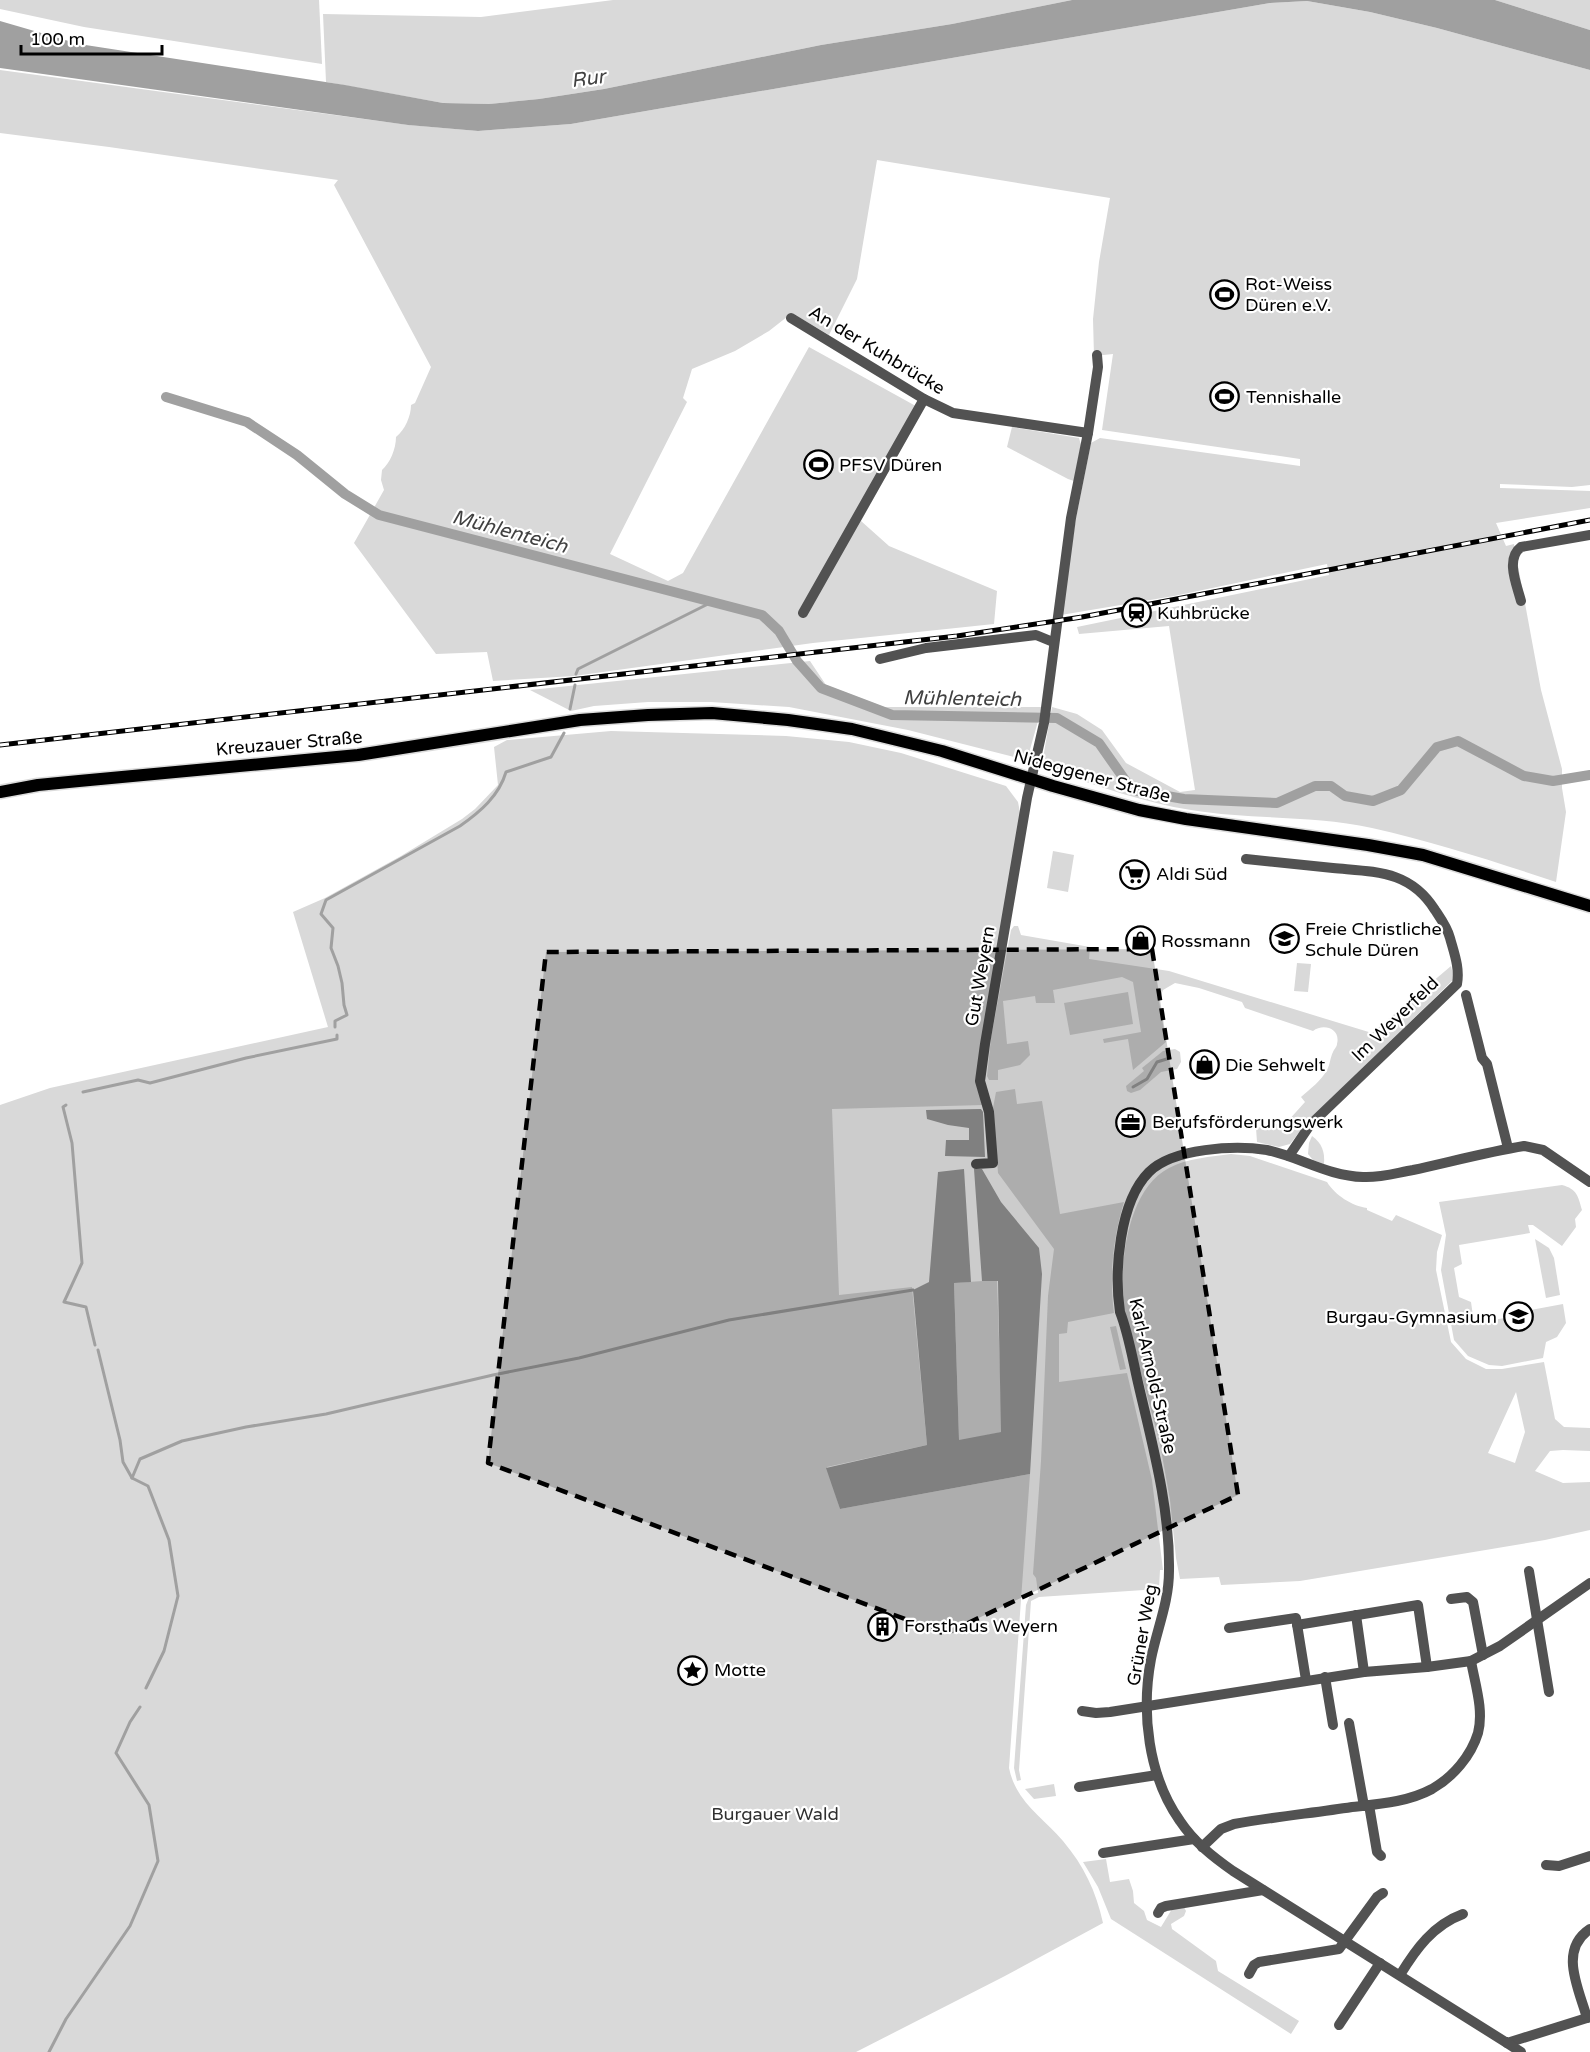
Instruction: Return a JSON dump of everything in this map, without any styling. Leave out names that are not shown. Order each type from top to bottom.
[{"type":"main road","name":"Nideggener Straße","points":[[580,720],[712,713],[788,720],[878,735],[942,751],[1106,802],[1186,819],[1423,855],[1590,906]]},
{"type":"main road","name":"Kreuzauer Straße","points":[[0,792],[38,785],[358,756],[580,720]]},
{"type":"street","name":"An der Kuhbrücke","points":[[791,318],[924,399],[953,413],[1088,433]]},
{"type":"street","points":[[1031,779],[1047,705],[1053,642],[1071,518],[1088,433],[1098,355]]},
{"type":"street","points":[[803,613],[924,399]]},
{"type":"street","points":[[1521,601],[1513,565],[1517,550],[1521,547],[1590,535]]},
{"type":"street","points":[[879,659],[926,648],[1036,635],[1053,642]]},
{"type":"street","name":"Gut Weyern","points":[[976,1164],[993,1163],[989,1112],[980,1081],[1031,779]]},
{"type":"street","name":"Im Weyerfeld","points":[[1246,859],[1380,872],[1407,882],[1430,901],[1447,928],[1457,965],[1457,984],[1310,1125],[1289,1156]]},
{"type":"street","points":[[1466,994],[1481,1055],[1488,1064],[1508,1148]]},
{"type":"street","name":"Karl-Arnold-Straße","points":[[1169,1570],[1163,1501],[1155,1455],[1117,1296],[1122,1232],[1132,1200],[1148,1173],[1162,1162],[1177,1157],[1229,1148],[1250,1148],[1289,1156],[1334,1174],[1377,1177],[1524,1146],[1535,1147],[1550,1155],[1590,1182]]},
{"type":"street","name":"Grüner Weg","points":[[1169,1570],[1167,1596],[1151,1657],[1147,1682],[1147,1706],[1151,1748],[1157,1775],[1175,1814],[1198,1843],[1233,1871],[1521,2052]]},
{"type":"street","points":[[1529,1571],[1549,1692]]},
{"type":"street","points":[[1147,1706],[1325,1677],[1471,1661],[1537,1621],[1590,1583]]},
{"type":"street","points":[[1451,1599],[1467,1597],[1473,1602],[1484,1655]]},
{"type":"street","points":[[1297,1625],[1418,1605],[1427,1667]]},
{"type":"street","points":[[1356,1615],[1364,1672]]},
{"type":"street","points":[[1229,1628],[1296,1618],[1306,1680]]},
{"type":"street","points":[[1103,1853],[1198,1843],[1234,1824],[1396,1801],[1432,1789],[1457,1769],[1467,1756],[1478,1732],[1480,1719],[1471,1661]]},
{"type":"street","points":[[1325,1677],[1333,1725]]},
{"type":"street","name":"Grüner Weg","points":[[1082,1711],[1096,1713],[1147,1706]]},
{"type":"street","points":[[1349,1723],[1377,1852],[1381,1856]]},
{"type":"street","points":[[1079,1787],[1157,1775]]},
{"type":"street","points":[[1546,1865],[1559,1866],[1590,1856]]},
{"type":"street","points":[[1158,1913],[1166,1906],[1263,1890]]},
{"type":"street","points":[[1249,1974],[1254,1965],[1259,1962],[1339,1948],[1377,1897],[1383,1893]]},
{"type":"street","points":[[1400,1976],[1430,1935],[1450,1919],[1463,1914]]},
{"type":"street","points":[[1507,2043],[1589,2018],[1571,1965],[1575,1944],[1590,1929]]},
{"type":"street","points":[[1340,2025],[1380,1963]]},
{"type":"highlighted area","points":[[1152,949],[1238,1495],[945,1634],[488,1463],[546,952]]},
{"type":"green space","points":[[0,0],[319,0],[322,64],[84,27],[0,9]]},
{"type":"green space","points":[[613,0],[1072,0],[952,24],[821,45],[604,89],[539,99],[489,104],[443,103],[326,82],[323,14],[481,17]]},
{"type":"green space","points":[[1495,0],[1590,0],[1590,30]]},
{"type":"green space","points":[[1307,1],[1370,12],[1437,28],[1590,70],[1590,485],[1572,487],[1500,484],[1500,488],[1590,491],[1590,508],[1496,523],[1506,546],[1514,544],[1541,690],[1562,769],[1566,812],[1556,882],[1442,846],[1372,828],[1327,821],[1214,813],[1157,803],[1055,772],[1047,765],[1043,758],[1052,707],[1077,714],[1102,730],[1126,763],[1180,792],[1195,790],[1169,626],[1079,634],[1077,627],[1329,575],[1327,564],[1174,596],[1061,615],[1076,518],[1091,443],[1100,438],[1300,466],[1300,459],[1102,430],[1113,354],[1094,356],[1093,319],[1099,262],[1110,198],[877,160],[857,279],[829,335],[792,313],[769,331],[735,351],[692,369],[683,398],[687,402],[610,554],[668,581],[683,573],[809,347],[923,410],[861,521],[889,546],[997,591],[994,624],[813,643],[574,676],[493,681],[487,652],[436,654],[354,543],[384,490],[381,480],[382,470],[388,464],[396,437],[407,422],[411,405],[415,403],[431,367],[334,185],[338,180],[0,133],[0,70],[409,125],[478,131],[571,124],[1270,3]]},
{"type":"green space","points":[[1012,427],[1079,438],[1081,445],[1074,481],[1007,447]]},
{"type":"green space","points":[[810,661],[826,685],[884,707],[1042,707],[1029,753],[1022,759],[908,730],[789,707],[711,702],[648,702],[594,706],[571,711],[530,690]]},
{"type":"green space","name":"Burgauer Wald","points":[[611,731],[786,736],[849,742],[901,753],[1006,786],[1018,802],[1021,818],[982,1037],[984,1105],[832,1109],[839,1295],[912,1287],[927,1445],[827,1467],[840,1509],[1030,1474],[1009,1768],[1017,1790],[1063,1841],[1083,1869],[1097,1900],[1103,1923],[856,2052],[0,2052],[0,1105],[50,1088],[328,1027],[293,912],[325,898],[401,856],[475,809],[498,785],[494,747],[507,740]]},
{"type":"green space","points":[[1053,851],[1074,855],[1068,892],[1047,888]]},
{"type":"green space","points":[[1014,926],[1018,926],[1021,935],[1090,947],[1089,959],[1169,971],[1372,1033],[1451,966],[1454,979],[1307,1122],[1290,1144],[1279,1147],[1257,1142],[1256,1128],[1287,1122],[1305,1102],[1301,1097],[1319,1081],[1328,1068],[1337,1045],[1336,1034],[1326,1027],[1313,1031],[1245,1008],[1242,1002],[1199,988],[1175,983],[1163,990],[1159,1001],[1166,1042],[1133,1070],[1128,1039],[1104,1043],[1103,1039],[1141,1032],[1133,982],[1122,977],[1053,990],[1055,1003],[1036,1003],[1035,996],[1003,1001],[1007,1044],[1028,1041],[1030,1055],[1020,1065],[998,1070],[998,1080],[989,1080],[987,1076],[991,1038],[1011,930]]},
{"type":"green space","points":[[1297,963],[1311,964],[1308,992],[1294,991]]},
{"type":"green space","points":[[1128,992],[1133,1024],[1070,1035],[1064,1003]]},
{"type":"green space","points":[[1175,1049],[1180,1052],[1181,1062],[1177,1069],[1161,1072],[1140,1090],[1131,1093],[1127,1091],[1126,1086],[1144,1071],[1142,1068],[1163,1051]]},
{"type":"green space","points":[[1015,1089],[1017,1104],[1042,1101],[1060,1214],[1124,1202],[1113,1257],[1114,1313],[1068,1322],[1067,1333],[1059,1334],[1059,1382],[1127,1373],[1152,1480],[1163,1570],[1160,1570],[1159,1589],[1039,1597],[1031,1601],[1019,1770],[1021,1780],[1017,1781],[1014,1768],[1026,1605],[1030,1595],[1038,1593],[1036,1578],[1033,1574],[1041,1461],[1048,1296],[1054,1249],[998,1173],[993,1108],[996,1092]]},
{"type":"green space","points":[[1312,1136],[1322,1148],[1324,1164],[1313,1160],[1308,1154]]},
{"type":"green space","points":[[1231,1154],[1250,1156],[1327,1182],[1339,1195],[1367,1210],[1392,1221],[1396,1215],[1442,1235],[1437,1252],[1436,1270],[1451,1342],[1466,1359],[1486,1369],[1502,1369],[1544,1362],[1555,1419],[1564,1427],[1590,1428],[1590,1451],[1550,1451],[1535,1471],[1563,1483],[1590,1482],[1590,1530],[1545,1540],[1300,1581],[1221,1585],[1219,1577],[1180,1579],[1160,1444],[1124,1310],[1125,1252],[1128,1231],[1135,1211],[1143,1193],[1155,1179],[1169,1168],[1183,1162]],"holes":[[[1516,1392],[1525,1432],[1515,1463],[1488,1453]]]},
{"type":"green space","points":[[1562,1185],[1576,1194],[1582,1210],[1575,1219],[1576,1227],[1562,1246],[1533,1225],[1528,1225],[1530,1233],[1459,1245],[1462,1264],[1454,1268],[1459,1297],[1471,1302],[1474,1323],[1511,1317],[1520,1312],[1563,1304],[1566,1323],[1557,1337],[1546,1342],[1543,1358],[1502,1366],[1489,1365],[1468,1356],[1454,1340],[1441,1270],[1446,1235],[1439,1202]]},
{"type":"green space","points":[[1535,1239],[1549,1248],[1554,1258],[1560,1295],[1546,1298]]},
{"type":"green space","points":[[997,1280],[1002,1432],[959,1441],[954,1283]]},
{"type":"green space","points":[[1116,1326],[1126,1369],[1120,1370],[1110,1327]]},
{"type":"green space","points":[[1054,1784],[1056,1796],[1034,1799],[1025,1789]]},
{"type":"green space","points":[[1106,1859],[1110,1882],[1129,1879],[1134,1903],[1144,1911],[1147,1920],[1161,1927],[1172,1909],[1184,1907],[1186,1911],[1184,1916],[1171,1924],[1172,1929],[1216,1961],[1218,1971],[1299,2021],[1291,2034],[1111,1919],[1098,1887],[1083,1862]]},
{"type":"shaded area","points":[[1072,0],[1495,0],[1590,30],[1590,70],[1437,28],[1370,12],[1307,1],[1270,3],[571,124],[478,131],[408,125],[0,68],[0,21],[79,44],[345,85],[443,103],[489,104],[604,89],[821,45],[952,24]]},
{"type":"shaded area","points":[[981,1109],[985,1157],[945,1156],[946,1140],[969,1140],[969,1128],[927,1119],[926,1110]]},
{"type":"shaded area","points":[[964,1169],[971,1282],[954,1283],[959,1440],[1001,1432],[998,1281],[982,1281],[974,1169],[982,1169],[1001,1202],[1039,1248],[1042,1274],[1030,1474],[840,1509],[826,1468],[927,1445],[913,1290],[929,1282],[938,1172]]},
{"type":"waterway","name":"Mühlenteich","points":[[166,397],[247,422],[297,455],[345,494],[379,515],[762,615],[779,631],[797,661],[821,688],[892,715],[1057,718],[1099,743],[1132,790],[1184,799],[1277,803],[1315,786],[1331,786],[1345,796],[1373,801],[1401,790],[1437,747],[1458,741],[1524,776],[1553,781],[1590,775]]},
{"type":"waterway","points":[[576,674],[578,669],[712,602]]},
{"type":"waterway","points":[[570,709],[575,685]]},
{"type":"waterway","points":[[335,1027],[335,1021],[347,1015],[338,966],[331,948],[333,928],[321,914],[326,900],[460,826],[494,796],[506,772],[551,757],[564,733]]},
{"type":"waterway","points":[[83,1092],[138,1080],[150,1083],[246,1058],[337,1039],[337,1035]]},
{"type":"waterway","points":[[1133,1087],[1147,1079],[1157,1062],[1170,1058]]},
{"type":"waterway","points":[[66,1105],[63,1107],[72,1143],[82,1263],[64,1302],[86,1307],[95,1345]]},
{"type":"waterway","points":[[132,1478],[140,1459],[182,1441],[246,1427],[326,1414],[493,1375],[579,1358],[729,1320],[913,1290]]},
{"type":"waterway","points":[[98,1350],[120,1440],[123,1462],[132,1478],[148,1486],[169,1540],[178,1596],[164,1651],[146,1688]]},
{"type":"waterway","points":[[49,2052],[66,2019],[130,1926],[158,1861],[149,1805],[116,1753],[130,1722],[140,1707]]},
{"type":"railway","points":[[0,745],[957,636],[1082,617],[1590,520]]},
{"type":"place","name":"Rot-Weiss Düren e.V.","points":[[1224,294]]},
{"type":"place","name":"Tennishalle","points":[[1225,397]]},
{"type":"place","name":"PFSV Düren","points":[[818,465]]},
{"type":"place","name":"Kuhbrücke","points":[[1136,613]]},
{"type":"place","name":"Aldi Süd","points":[[1135,874]]},
{"type":"place","name":"Freie Christliche Schule Düren","points":[[1284,939]]},
{"type":"place","name":"Rossmann","points":[[1140,941]]},
{"type":"place","name":"Die Sehwelt","points":[[1204,1065]]},
{"type":"place","name":"Berufsförderungswerk","points":[[1131,1122]]},
{"type":"place","name":"Burgau-Gymnasium","points":[[1518,1317]]},
{"type":"place","name":"Forsthaus Weyern","points":[[883,1626]]},
{"type":"place","name":"Motte","points":[[693,1670]]},
{"type":"water label","name":"Rur","points":[[588,78]]}]
